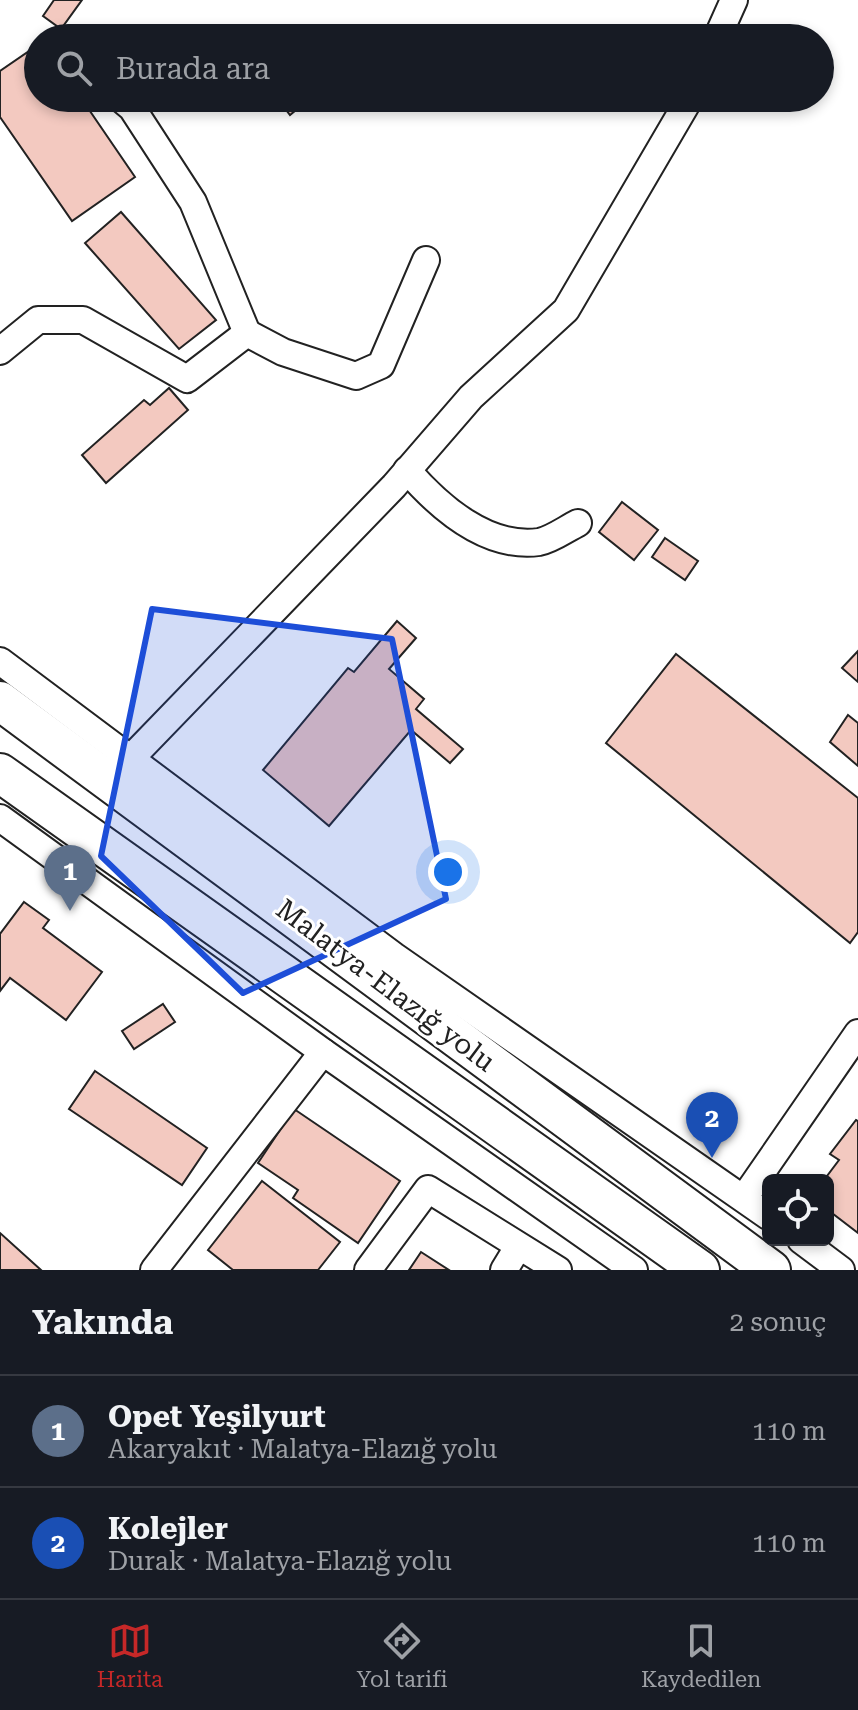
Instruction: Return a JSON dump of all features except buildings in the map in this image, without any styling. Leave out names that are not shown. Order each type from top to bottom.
[{"type":"highway","name":"Malatya-Elazığ yolu","points":[[1,702],[771,1270]]},
{"type":"highway","name":"Malatya-Elazığ yolu","points":[[0,773],[700,1270]]},
{"type":"street","points":[[723,24],[734,0]]},
{"type":"street","points":[[135,112],[193,202],[247,333],[283,352],[356,376],[381,365],[426,260]]},
{"type":"street","points":[[132,757],[407,470],[471,397],[566,310],[682,112]]},
{"type":"street","points":[[0,351],[38,320],[83,320],[187,379],[247,333]]},
{"type":"street","points":[[407,470],[436,503],[504,543],[542,542],[578,523]]},
{"type":"street","points":[[0,661],[394,956],[762,1212]]},
{"type":"street","points":[[1,702],[185,827],[394,956]]},
{"type":"street","points":[[0,818],[323,1052],[634,1270]]},
{"type":"street","points":[[744,1198],[858,1033]]},
{"type":"street","points":[[154,1270],[323,1052]]},
{"type":"street","points":[[368,1270],[428,1189],[558,1270]]},
{"type":"street","points":[[809,1246],[841,1270]]},
{"type":"street","points":[[504,1270],[518,1247]]},
{"type":"highlighted area","points":[[152,609],[392,639],[446,899],[243,993],[101,856]]},
{"type":"place","name":"Opet Yeşilyurt","points":[[70,911]]},
{"type":"place","name":"Kolejler","points":[[712,1158]]}]
